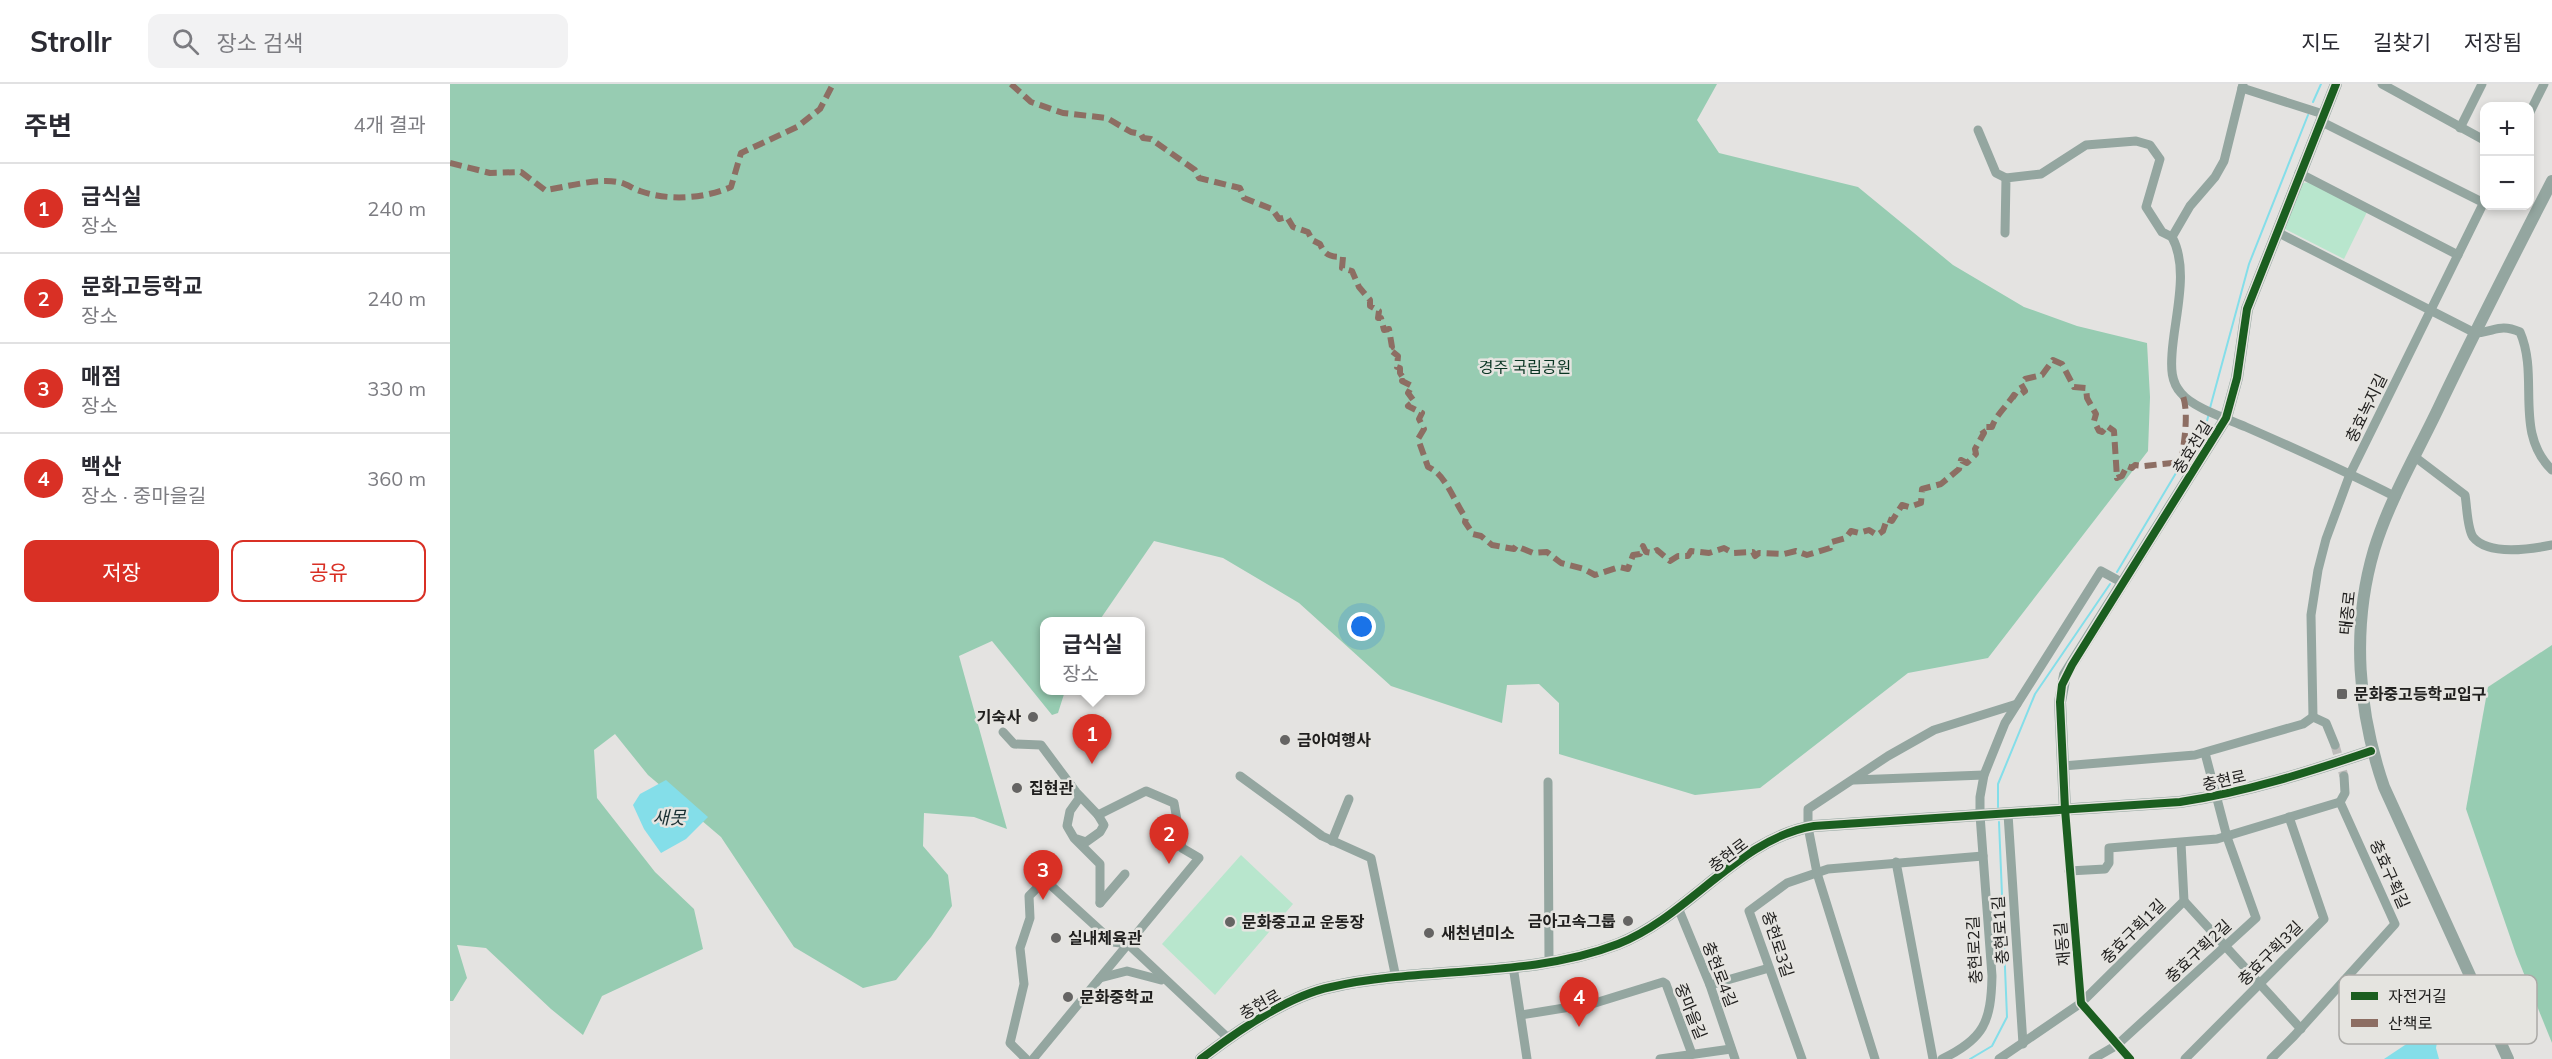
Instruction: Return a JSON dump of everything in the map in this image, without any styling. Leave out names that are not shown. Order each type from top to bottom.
[{"type":"street","name":"충효천길","points":[[2065,809],[2060,702],[2062,685],[2066,675],[2226,418],[2237,378],[2247,309],[2321,117],[2336,84]]},
{"type":"street","points":[[2382,84],[2480,138]]},
{"type":"street","points":[[2460,128],[2482,84]]},
{"type":"street","points":[[2534,103],[2544,84]]},
{"type":"street","points":[[1978,130],[1996,173],[2006,178],[2041,174],[2086,144],[2136,141],[2150,145],[2160,159],[2146,207],[2162,232],[2172,237],[2190,206],[2215,177],[2224,161],[2243,86],[2321,117]]},
{"type":"street","name":"충효녹지길","points":[[2321,117],[2480,200]]},
{"type":"street","points":[[2299,173],[2458,255]]},
{"type":"street","points":[[2005,233],[2006,178]]},
{"type":"street","name":"태종로","points":[[2470,975],[2384,787],[2371,750],[2361,669],[2362,614],[2374,549],[2396,497],[2552,181]]},
{"type":"street","name":"충효녹지길","points":[[2313,717],[2310,644],[2315,584],[2326,539],[2350,474],[2480,210]]},
{"type":"street","points":[[2277,232],[2475,333],[2497,327],[2507,327],[2520,332],[2528,350],[2528,426],[2544,462],[2552,470]]},
{"type":"street","name":"충효천길","points":[[2172,237],[2180,257],[2179,299],[2171,363],[2173,381],[2181,395],[2226,418]]},
{"type":"street","points":[[2226,418],[2396,497]]},
{"type":"street","points":[[2415,457],[2465,495],[2472,536],[2481,544],[2518,551],[2552,545]]},
{"type":"street","points":[[1875,1059],[1817,873],[1808,827],[1808,809],[1888,756],[1947,725],[1978,719],[1992,710],[2017,704],[2101,571],[2123,583]]},
{"type":"street","name":"충현로2길","points":[[1942,1059],[1969,1045],[1979,1036],[1990,1005],[1992,976],[1980,815],[1984,775],[1997,740],[2017,704]]},
{"type":"street","points":[[2063,766],[2174,759],[2205,753],[2303,724],[2313,717],[2326,723],[2335,745]]},
{"type":"street","points":[[1003,732],[1014,744],[1041,745],[1080,796],[1098,815],[1104,825],[1100,832],[1086,842],[1074,838]]},
{"type":"street","name":"충현로","points":[[1201,1059],[1228,1038],[1291,1002],[1329,987],[1549,961],[1596,952],[1619,944],[1679,910],[1764,844],[1780,835],[1808,827],[2180,802],[2216,797],[2314,771],[2371,750]]},
{"type":"street","points":[[2205,753],[2227,837]]},
{"type":"street","points":[[1849,782],[1876,777],[1984,775]]},
{"type":"street","points":[[1240,776],[1322,836],[1371,858],[1396,978]]},
{"type":"street","points":[[2069,871],[2105,869],[2109,863],[2109,848],[2227,837],[2340,802],[2345,793],[2344,776]]},
{"type":"street","points":[[1548,782],[1549,961]]},
{"type":"street","points":[[1033,1059],[1199,858],[1182,848],[1174,803],[1146,791],[1098,815]]},
{"type":"street","points":[[1080,796],[1070,811],[1067,826],[1074,838],[1100,864],[1100,903],[1125,874]]},
{"type":"street","points":[[1332,841],[1349,799]]},
{"type":"street","name":"충효구획길","points":[[2340,802],[2395,924],[2349,975]]},
{"type":"street","name":"재동길","points":[[2065,809],[2081,1004]]},
{"type":"street","name":"충현로1길","points":[[2008,814],[2024,1044]]},
{"type":"street","name":"충효구획3길","points":[[2185,1059],[2324,919],[2289,817]]},
{"type":"street","name":"충효구획2길","points":[[2093,1059],[2117,1046],[2256,918],[2227,837]]},
{"type":"street","name":"충효구획1길","points":[[1999,1059],[2081,1004],[2184,901],[2181,843]]},
{"type":"street","name":"충현로3길","points":[[1802,1059],[1749,911],[1787,883],[1839,867],[1983,856]]},
{"type":"street","points":[[1896,862],[1933,1059]]},
{"type":"street","points":[[1026,1059],[1010,1043],[1024,984],[1020,948],[1030,918],[1029,896],[1045,880],[1113,942],[1128,944],[1228,1038]]},
{"type":"street","points":[[2184,901],[2301,1029]]},
{"type":"street","name":"충현로4길","points":[[1679,910],[1710,985],[1735,1059]]},
{"type":"street","points":[[1513,966],[1527,1059]]},
{"type":"street","points":[[1710,985],[1769,968]]},
{"type":"street","points":[[1100,978],[1127,971],[1157,977],[1176,990]]},
{"type":"street","name":"중마을길","points":[[1521,1015],[1595,1003],[1663,982],[1666,984],[1692,1054]]},
{"type":"street","name":"충효구획길","points":[[2271,1059],[2339,987]]},
{"type":"street","points":[[2081,1004],[2130,1059]]},
{"type":"street","name":"태종로","points":[[2501,1044],[2508,1059]]},
{"type":"street","points":[[1660,1059],[1731,1049]]},
{"type":"green space","name":"경주 국립공원","points":[[450,84],[1717,84],[1697,120],[1719,153],[1858,187],[1953,265],[2024,307],[2077,326],[2147,343],[2150,397],[2148,451],[1988,658],[1908,673],[1760,788],[1695,795],[1559,754],[1559,703],[1539,684],[1507,685],[1502,723],[1391,686],[1299,603],[1223,558],[1154,541],[1102,617],[1040,617],[1040,695],[1064,695],[1058,713],[1052,715],[992,641],[959,656],[1007,829],[974,817],[924,813],[923,846],[948,875],[952,906],[931,937],[896,980],[863,988],[794,947],[721,837],[648,775],[615,734],[594,750],[597,798],[655,872],[694,909],[703,949],[602,996],[583,1035],[551,1009],[486,948],[457,945],[467,978],[453,1001],[450,1001]]},
{"type":"green space","points":[[2309,182],[2367,212],[2344,259],[2285,229],[2283,223],[2299,184]]},
{"type":"green space","points":[[2552,645],[2552,1043],[2537,1006],[2537,975],[2524,975],[2466,809],[2488,687]]},
{"type":"green space","name":"문화중고교 운동장","points":[[1241,855],[1293,904],[1215,995],[1162,944]]},
{"type":"water","name":"새못","points":[[666,780],[708,817],[686,839],[661,853],[644,829],[633,805],[640,794]]},
{"type":"water","points":[[2406,1044],[2437,1044],[2439,1059],[2384,1059]]},
{"type":"waterway","points":[[2313,102],[2321,84]]},
{"type":"waterway","points":[[2210,408],[2249,264],[2308,115]]},
{"type":"waterway","points":[[2117,572],[2207,421],[2209,413]]},
{"type":"waterway","points":[[1998,807],[1998,784],[2035,694],[2110,584]]},
{"type":"waterway","points":[[1970,1059],[1992,1046],[2007,1017],[1999,822]]},
{"type":"tunnel","points":[[2335,745],[2344,776]]},
{"type":"marked path","points":[[450,163],[490,173],[521,172],[545,190],[609,181],[662,196],[685,197],[709,194],[731,187],[741,153],[797,127],[820,109],[833,84]]},
{"type":"marked path","points":[[1011,84],[1031,102],[1063,113],[1107,118],[1131,132],[1141,134],[1143,138],[1151,139],[1195,170],[1199,178],[1240,188],[1244,198],[1272,209],[1279,219],[1287,217],[1293,227],[1308,232],[1312,240],[1320,244],[1326,253],[1343,257],[1342,268],[1352,271],[1359,287],[1370,300],[1370,306],[1379,311],[1378,318],[1381,318],[1384,330],[1389,329],[1392,347],[1389,349],[1398,356],[1397,367],[1400,368],[1405,381],[1402,381],[1412,386],[1408,393],[1414,401],[1408,406],[1422,413],[1419,419],[1424,429],[1418,439],[1428,467],[1445,482],[1473,534],[1481,536],[1492,545],[1514,549],[1516,546],[1533,553],[1547,552],[1561,563],[1584,569],[1595,575],[1619,567],[1628,569],[1633,555],[1640,554],[1643,546],[1646,552],[1652,553],[1657,550],[1670,561],[1678,556],[1688,556],[1691,551],[1709,553],[1724,548],[1733,553],[1753,552],[1755,556],[1759,553],[1784,554],[1796,551],[1807,555],[1830,548],[1832,542],[1846,538],[1851,531],[1859,533],[1869,530],[1877,535],[1883,531],[1887,519],[1892,521],[1902,505],[1909,507],[1921,503],[1922,489],[1941,484],[1959,469],[1961,460],[1967,463],[1976,454],[1975,449],[1984,433],[1982,430],[1984,427],[1992,427],[2014,395],[2017,397],[2025,391],[2021,384],[2025,379],[2042,375],[2053,360],[2062,364],[2074,387],[2086,388],[2087,398],[2096,414],[2094,421],[2099,431],[2102,432],[2107,426],[2114,431],[2117,478],[2122,476],[2127,466],[2132,468],[2135,465],[2181,462],[2186,420],[2183,396]]},
{"type":"cycle path","points":[[2130,1059],[2081,1003],[2065,809],[2060,702],[2062,685],[2072,665],[2226,418],[2237,378],[2247,309],[2336,84]]},
{"type":"cycle path","points":[[1201,1059],[1263,1016],[1297,998],[1331,987],[1402,976],[1548,963],[1618,944],[1668,915],[1738,861],[1787,833],[1814,826],[2180,802],[2277,781],[2371,751]]},
{"type":"place","name":"문화중고등학교입구","points":[[2342,694]]},
{"type":"place","name":"기숙사","points":[[1033,717]]},
{"type":"place","name":"금아여행사","points":[[1285,740]]},
{"type":"place","name":"급식실","points":[[1092,764]]},
{"type":"place","name":"집현관","points":[[1017,788]]},
{"type":"place","name":"문화고등학교","points":[[1169,864]]},
{"type":"place","name":"매점","points":[[1043,900]]},
{"type":"place","name":"금아고속그룹","points":[[1628,921]]},
{"type":"place","name":"문화중고교 운동장","points":[[1230,922]]},
{"type":"place","name":"새천년미소","points":[[1429,933]]},
{"type":"place","name":"실내체육관","points":[[1056,938]]},
{"type":"place","name":"문화중학교","points":[[1068,997]]},
{"type":"place","name":"백산","points":[[1579,1027]]}]
